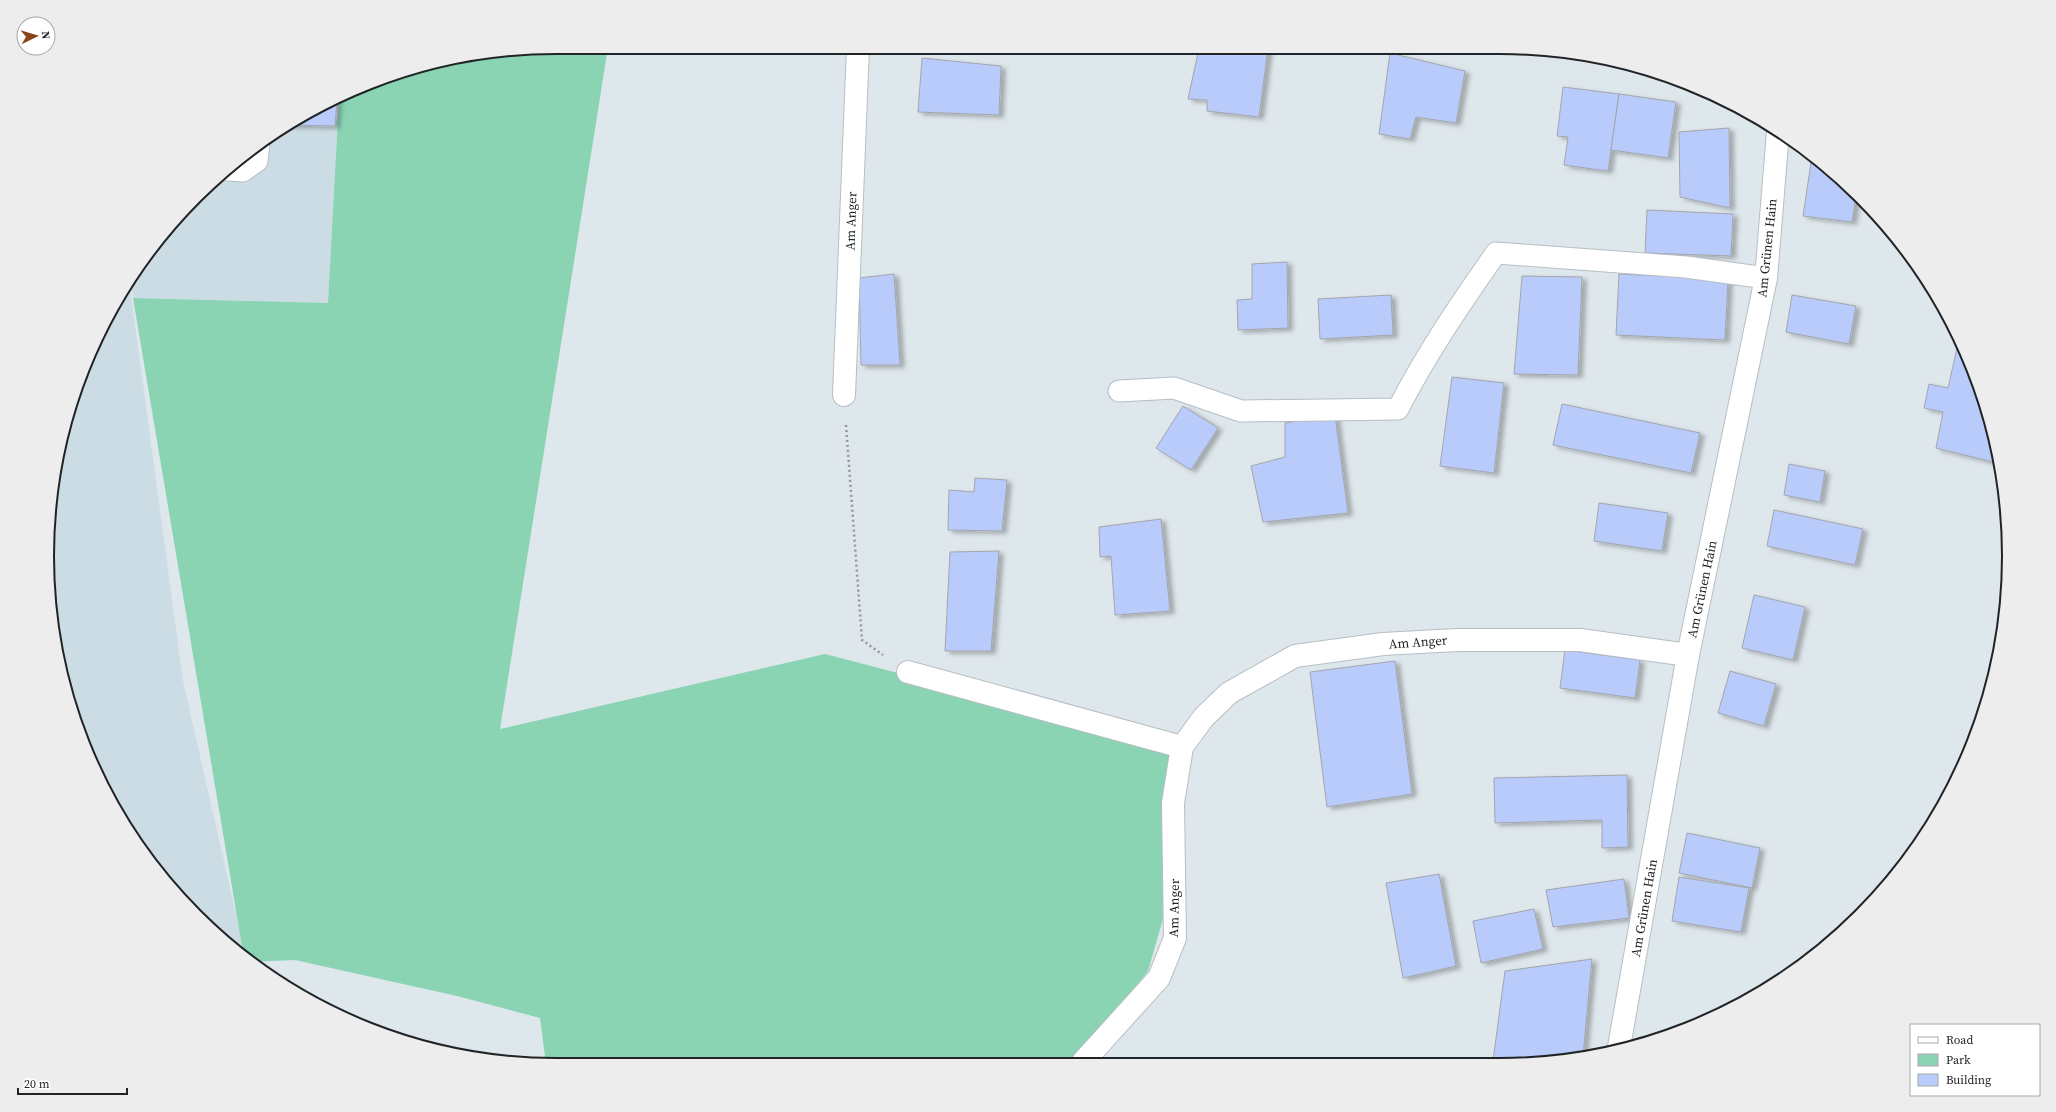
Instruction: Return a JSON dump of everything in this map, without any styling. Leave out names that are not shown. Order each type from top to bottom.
[{"type":"street","name":"Am Anger","points":[[844,395],[858,54]]},
{"type":"street","name":"Am Grünen Hain","points":[[1619,1043],[1688,655],[1766,278],[1778,138]]},
{"type":"street","name":"Am Anger","points":[[1087,1058],[1159,978],[1175,938],[1173,803],[1182,747],[1204,717],[1229,693],[1295,656],[1384,644],[1457,640],[1580,640],[1688,655]]},
{"type":"street","points":[[908,672],[1182,747]]},
{"type":"lane","points":[[235,171],[243,171],[257,161],[258,152]]},
{"type":"lane","points":[[1118,391],[1174,388],[1241,411],[1398,408],[1416,373],[1496,253],[1686,267],[1766,278]]},
{"type":"path","points":[[844,395],[862,640],[908,672]]},
{"type":"shaded area","points":[[339,104],[328,303],[133,298],[132,288],[139,277],[158,250],[201,201],[250,158],[305,121]]},
{"type":"shaded area","points":[[130,290],[183,681],[244,949],[201,911],[179,887],[158,862],[121,807],[92,748],[81,717],[71,686],[58,622],[54,556],[55,523],[58,490],[64,458],[71,426],[92,364],[121,305]]},
{"type":"green space","points":[[607,54],[500,729],[825,654],[1182,747],[1165,912],[1148,971],[1081,1058],[545,1058],[540,1018],[457,996],[295,960],[261,961],[242,947],[133,298],[328,303],[339,104],[364,92],[426,71],[490,58],[523,55]]},
{"type":"building","points":[[1198,54],[1267,54],[1259,117],[1207,111],[1207,100],[1188,99]]},
{"type":"building","points":[[1390,54],[1465,71],[1456,123],[1416,117],[1410,139],[1379,134]]},
{"type":"building","points":[[922,58],[1001,66],[999,115],[918,112]]},
{"type":"building","points":[[1563,87],[1619,94],[1608,171],[1564,165],[1568,137],[1557,136]]},
{"type":"building","points":[[1619,94],[1676,102],[1668,158],[1611,150]]},
{"type":"building","points":[[337,105],[335,126],[298,125]]},
{"type":"building","points":[[1729,128],[1730,208],[1680,197],[1679,132]]},
{"type":"building","points":[[1811,162],[1855,201],[1852,222],[1803,216]]},
{"type":"building","points":[[1647,210],[1733,214],[1731,256],[1645,253]]},
{"type":"building","points":[[1287,262],[1288,328],[1238,330],[1237,300],[1252,299],[1252,264]]},
{"type":"building","points":[[894,274],[900,365],[861,365],[859,278]]},
{"type":"building","points":[[1619,274],[1728,279],[1725,340],[1616,335]]},
{"type":"building","points":[[1522,276],[1582,277],[1578,375],[1514,374]]},
{"type":"building","points":[[1391,295],[1393,335],[1320,339],[1318,299]]},
{"type":"building","points":[[1792,295],[1856,306],[1849,344],[1786,332]]},
{"type":"building","points":[[1957,349],[1964,364],[1985,426],[1993,462],[1936,448],[1943,412],[1924,408],[1929,384],[1948,388]]},
{"type":"building","points":[[1452,377],[1504,383],[1494,473],[1440,466]]},
{"type":"building","points":[[1562,404],[1700,433],[1691,473],[1553,445]]},
{"type":"building","points":[[1183,406],[1218,428],[1191,470],[1156,448]]},
{"type":"building","points":[[1335,415],[1348,513],[1263,522],[1251,466],[1285,457],[1285,423]]},
{"type":"building","points":[[1789,464],[1825,471],[1820,502],[1784,495]]},
{"type":"building","points":[[975,478],[1007,480],[1002,531],[948,530],[949,490],[974,492]]},
{"type":"building","points":[[1599,503],[1668,513],[1662,551],[1594,541]]},
{"type":"building","points":[[1774,510],[1863,529],[1855,565],[1767,546]]},
{"type":"building","points":[[1161,519],[1170,611],[1115,615],[1111,556],[1100,557],[1099,527]]},
{"type":"building","points":[[999,551],[991,651],[945,651],[950,552]]},
{"type":"building","points":[[1754,595],[1805,607],[1793,660],[1742,648]]},
{"type":"building","points":[[1565,650],[1640,660],[1635,698],[1560,688]]},
{"type":"building","points":[[1395,661],[1412,794],[1327,807],[1310,672]]},
{"type":"building","points":[[1730,671],[1776,684],[1764,726],[1718,713]]},
{"type":"building","points":[[1627,775],[1628,847],[1602,848],[1602,820],[1495,823],[1494,778]]},
{"type":"building","points":[[1687,833],[1760,848],[1752,888],[1679,873]]},
{"type":"building","points":[[1439,874],[1456,966],[1403,978],[1386,883]]},
{"type":"building","points":[[1679,877],[1749,888],[1741,932],[1672,921]]},
{"type":"building","points":[[1624,879],[1629,918],[1553,927],[1546,890]]},
{"type":"building","points":[[1534,909],[1543,949],[1481,963],[1473,921]]},
{"type":"building","points":[[1592,959],[1583,1051],[1533,1057],[1493,1058],[1505,971]]}]
